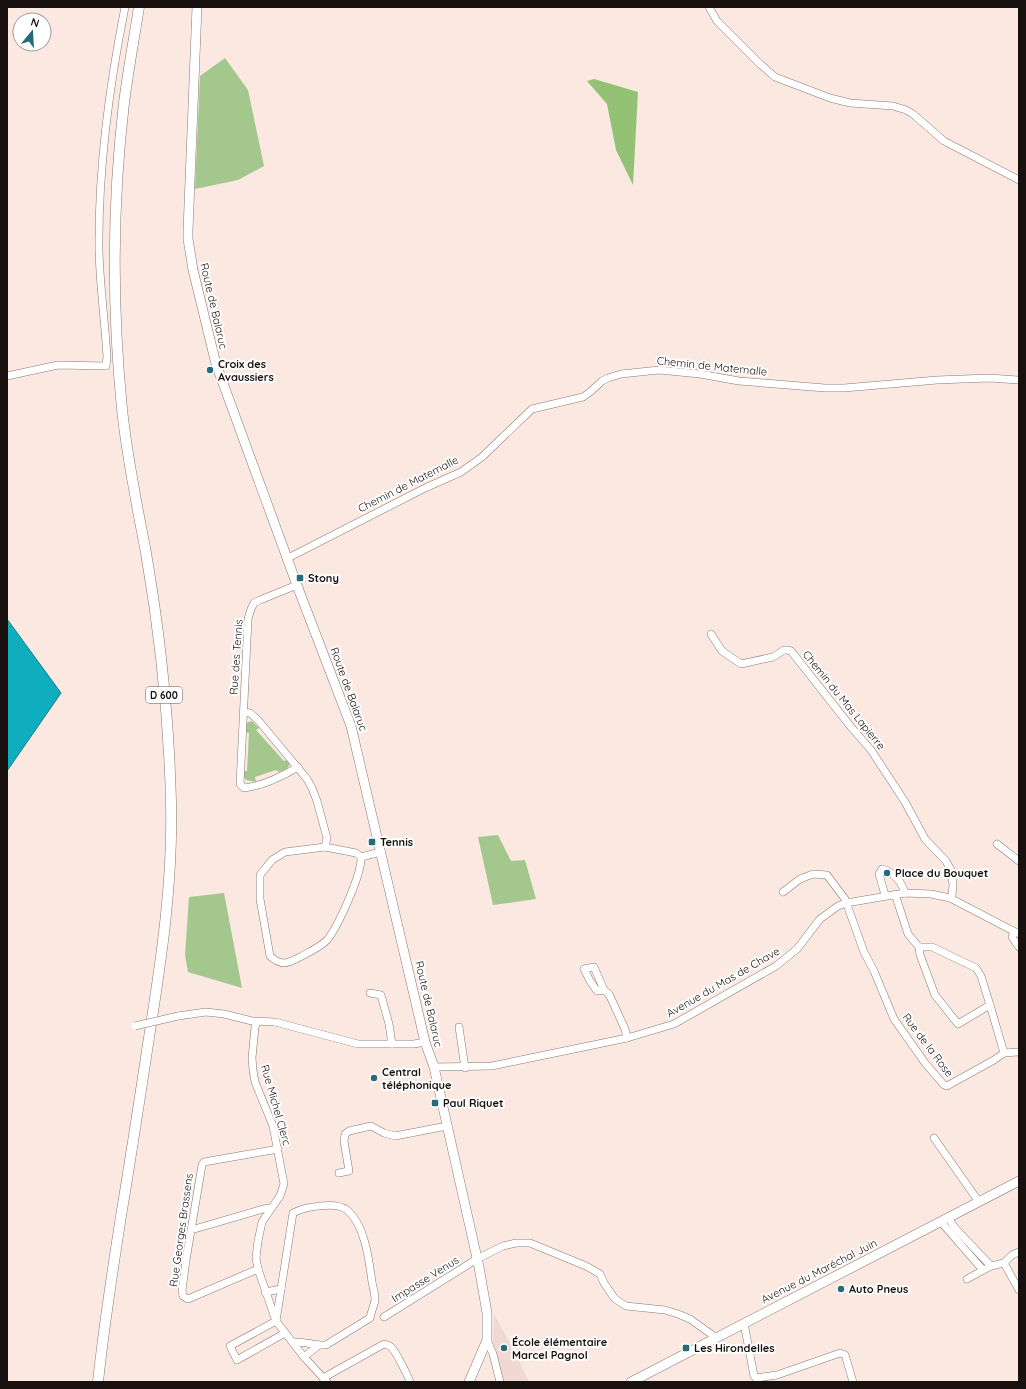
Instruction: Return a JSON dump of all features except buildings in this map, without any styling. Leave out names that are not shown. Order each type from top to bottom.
[{"type":"main road","name":"D 600","points":[[98,1382],[163,940],[170,867],[171,798],[161,663],[155,610],[122,412],[116,333],[114,272],[116,192],[124,98],[139,7]]},
{"type":"street","points":[[7,376],[58,365],[106,366],[107,358],[99,252],[102,180],[108,112],[115,59],[125,7]]},
{"type":"street","name":"Route de Balaruc","points":[[197,7],[188,239],[190,254],[216,364],[297,586],[351,726],[425,1042],[434,1068],[477,1259],[487,1313],[487,1340],[469,1382]]},
{"type":"street","points":[[709,7],[717,21],[775,77],[830,98],[850,103],[892,106],[906,110],[913,114],[944,141],[1019,180]]},
{"type":"street","name":"Chemin de Matemalle","points":[[288,558],[425,488],[461,472],[482,457],[532,409],[583,397],[602,381],[621,374],[659,370],[700,374],[739,381],[844,388],[937,380],[989,378],[1019,380]]},
{"type":"street","name":"Rue des Tennis","points":[[297,586],[254,603],[248,619],[240,784],[244,788],[269,782],[298,768]]},
{"type":"street","name":"Chemin du Mas Lapierre","points":[[711,634],[722,651],[741,664],[773,656],[786,650],[791,651],[871,750],[905,803],[925,839],[946,861],[951,870],[953,885],[952,895],[950,898]]},
{"type":"street","points":[[244,712],[250,714],[258,720],[308,778],[318,801],[327,838],[325,847]]},
{"type":"street","points":[[997,844],[1019,861]]},
{"type":"street","points":[[325,847],[356,853],[361,857],[362,864],[347,902],[337,925],[327,940],[311,952],[297,959],[284,963],[276,962],[270,956],[260,899],[260,875],[272,860],[285,852],[325,847]]},
{"type":"street","points":[[361,857],[381,852]]},
{"type":"street","points":[[885,895],[879,874],[882,868],[896,877],[905,892]]},
{"type":"street","points":[[783,892],[800,879],[813,874],[826,875],[834,884],[846,903]]},
{"type":"street","name":"Avenue du Mas de Chave","points":[[434,1068],[492,1066],[627,1038],[674,1024],[776,966],[797,949],[820,920],[838,906],[846,903],[905,892],[931,894],[950,898],[1017,933]]},
{"type":"street","points":[[895,894],[908,934],[919,947],[920,955],[935,995],[958,1024],[990,1005]]},
{"type":"street","name":"Rue de la Rose","points":[[846,903],[864,952],[874,971],[894,1019],[925,1063],[944,1085],[950,1085],[1004,1053]]},
{"type":"street","points":[[1017,933],[1012,937],[1019,948]]},
{"type":"street","points":[[919,947],[932,947],[976,968],[981,976],[1004,1053],[1019,1052]]},
{"type":"street","points":[[604,990],[609,994],[625,1029],[627,1038]]},
{"type":"street","points":[[370,993],[381,995],[389,1024],[392,1044]]},
{"type":"street","points":[[135,1026],[178,1016],[206,1012],[224,1014],[257,1022],[275,1022],[358,1044],[414,1044],[425,1042]]},
{"type":"street","name":"Rue Michel Clerc","points":[[257,1022],[255,1027],[252,1058],[253,1070],[255,1082],[273,1126],[284,1184],[280,1196],[262,1222],[256,1258],[258,1269],[276,1321],[304,1357],[325,1380]]},
{"type":"street","points":[[459,1027],[465,1068]]},
{"type":"street","points":[[339,1173],[349,1171],[344,1141],[345,1134],[349,1130],[371,1126],[384,1133],[395,1136],[447,1126]]},
{"type":"street","points":[[934,1138],[979,1202]]},
{"type":"street","name":"Rue Georges Brassens","points":[[258,1269],[188,1299],[183,1296],[182,1291],[190,1230],[200,1170],[204,1162],[278,1149]]},
{"type":"street","name":"Avenue du Maréchal Juin","points":[[631,1382],[1019,1182]]},
{"type":"street","points":[[285,1333],[237,1360],[230,1346],[276,1321],[293,1213],[321,1206],[333,1206],[346,1209],[356,1222],[364,1240],[375,1299],[370,1318],[326,1345],[293,1342]]},
{"type":"street","points":[[190,1230],[271,1208]]},
{"type":"street","points":[[945,1220],[955,1228],[991,1266]]},
{"type":"street","points":[[945,1220],[983,1270]]},
{"type":"street","name":"Impasse Venus","points":[[384,1317],[477,1259],[503,1246],[516,1243],[530,1243],[586,1266],[600,1274],[604,1283],[615,1299],[626,1306],[664,1310],[678,1314],[690,1319],[715,1338]]},
{"type":"street","points":[[967,1279],[991,1266],[1004,1262],[1012,1255],[1019,1252]]},
{"type":"street","points":[[1004,1262],[1019,1290]]},
{"type":"street","points":[[265,1292],[281,1289]]},
{"type":"street","points":[[744,1323],[754,1376],[756,1378],[777,1375],[840,1353],[845,1355],[852,1382]]},
{"type":"street","points":[[487,1340],[493,1354],[500,1382]]},
{"type":"street","points":[[325,1380],[375,1348],[384,1344],[390,1346],[394,1350],[410,1382]]},
{"type":"street","points":[[304,1357],[319,1345]]},
{"type":"shaded area","name":"École élémentaire Marcel Pagnol","points":[[494,1314],[529,1382],[503,1382],[494,1344],[491,1342],[493,1338]]},
{"type":"green space","points":[[225,58],[248,90],[264,166],[238,180],[195,189],[200,76]]},
{"type":"green space","points":[[594,79],[638,92],[633,185],[616,150],[607,104],[587,81]]},
{"type":"green space","points":[[252,721],[259,728],[256,730],[284,761],[289,759],[289,767],[279,772],[276,770],[255,777],[256,782],[246,780],[242,771],[247,771],[249,733],[245,732],[246,723]]},
{"type":"green space","points":[[498,835],[511,861],[525,860],[536,899],[493,905],[478,837]]},
{"type":"green space","points":[[224,893],[242,988],[188,972],[185,955],[189,897]]},
{"type":"water","points":[[7,619],[61,693],[7,771]]},
{"type":"place","name":"Croix des Avaussiers","points":[[210,370]]},
{"type":"place","name":"Stony","points":[[300,578]]},
{"type":"place","name":"Tennis","points":[[372,842]]},
{"type":"place","name":"Place du Bouquet","points":[[887,873]]},
{"type":"place","name":"Central téléphonique","points":[[374,1078]]},
{"type":"place","name":"Paul Riquet","points":[[435,1103]]},
{"type":"place","name":"Auto Pneus","points":[[841,1289]]},
{"type":"place","name":"École élémentaire Marcel Pagnol","points":[[504,1348]]},
{"type":"place","name":"Les Hirondelles","points":[[686,1348]]}]
